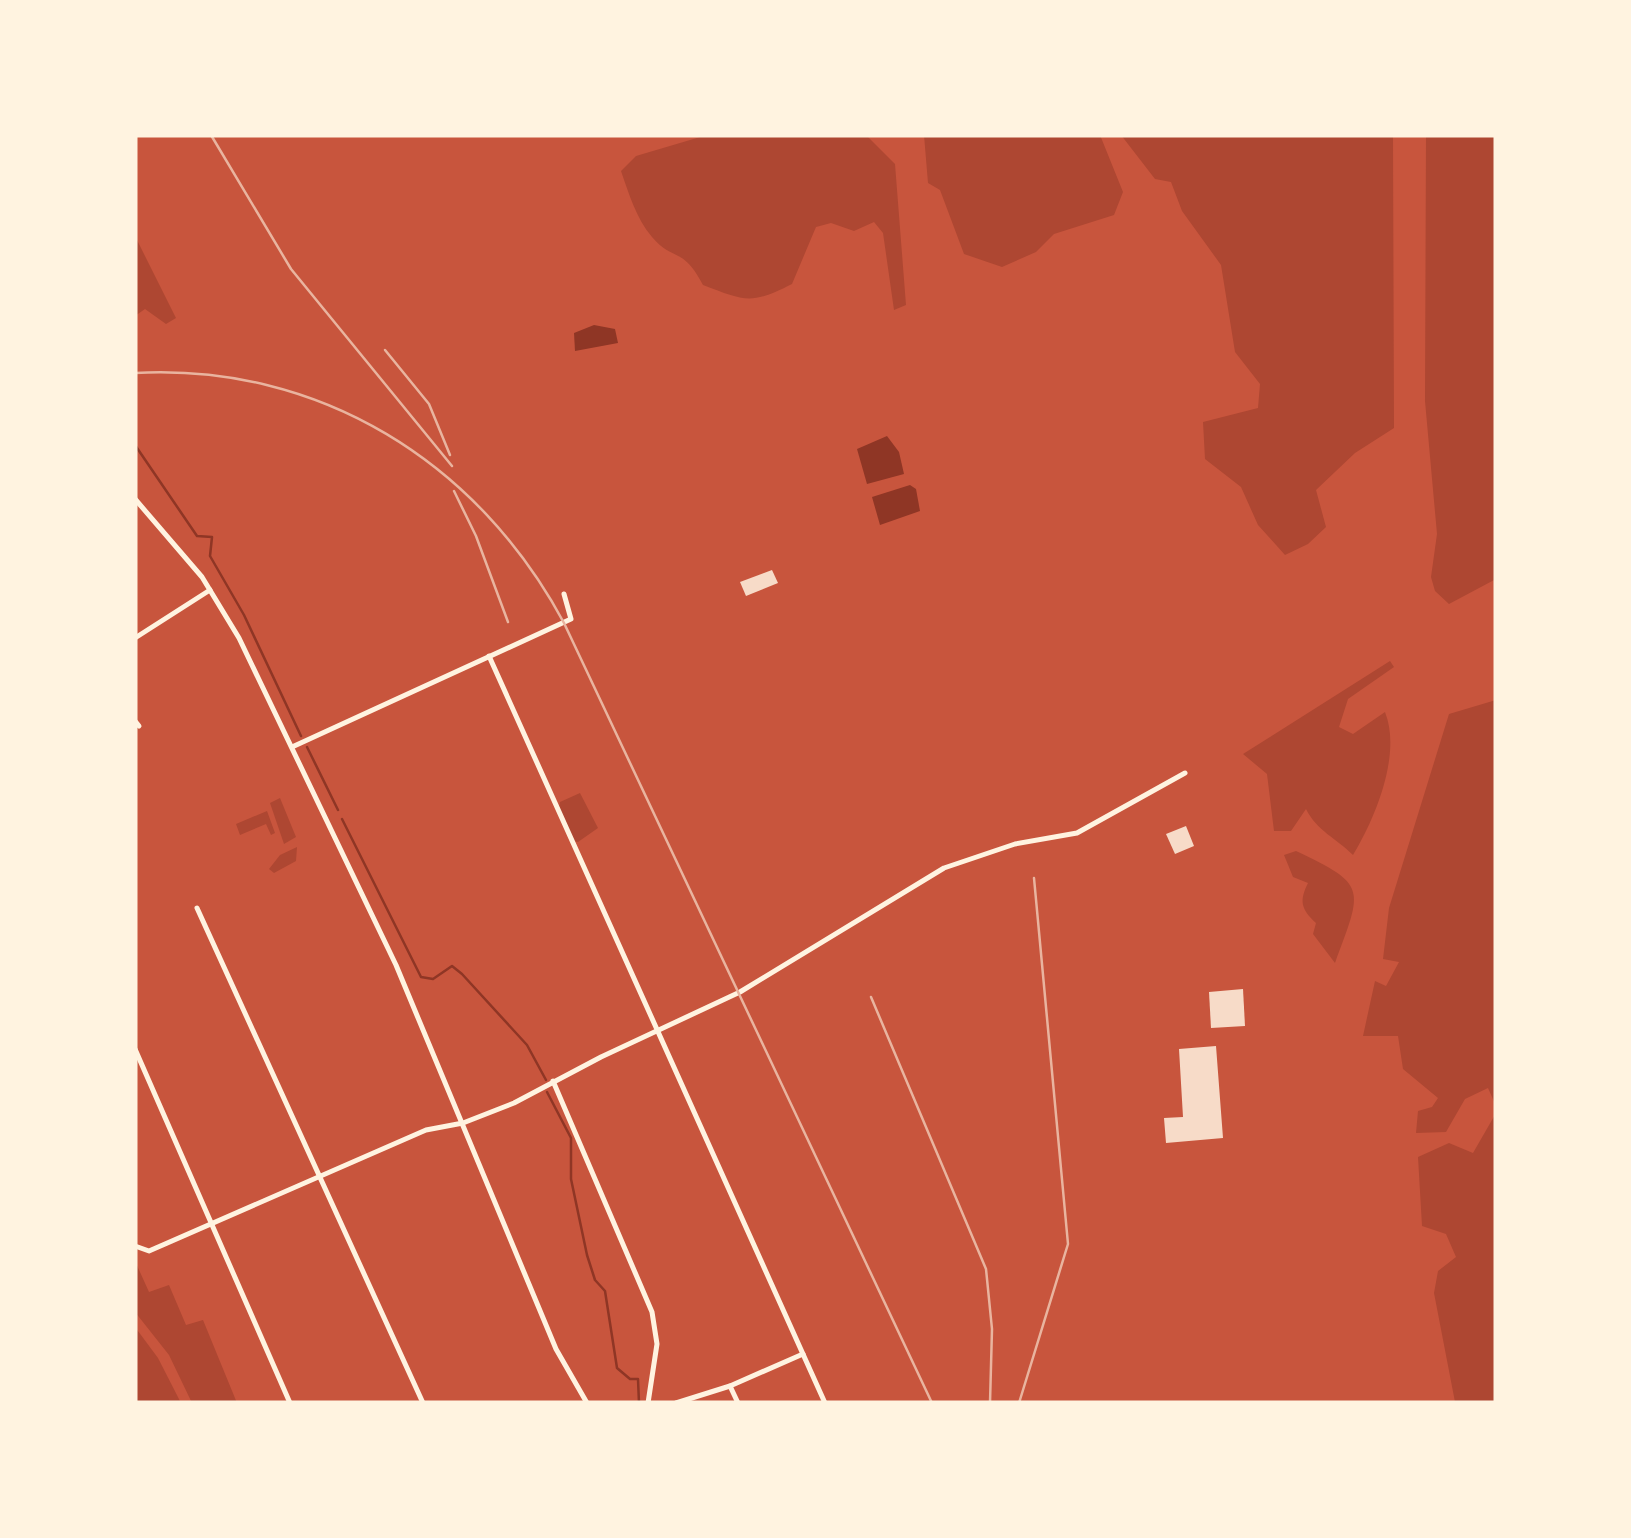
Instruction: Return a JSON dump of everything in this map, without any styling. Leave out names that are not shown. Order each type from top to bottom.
[{"type":"street","points":[[135,499],[210,590],[239,638],[396,965],[556,1349],[587,1403]]},
{"type":"street","points":[[135,638],[210,590]]},
{"type":"street","points":[[292,747],[571,619],[564,594]]},
{"type":"street","points":[[490,656],[825,1403]]},
{"type":"street","points":[[138,1248],[210,1226],[436,1126],[463,1123],[514,1103],[553,1080],[758,982],[944,868],[1015,844],[1078,832],[1185,772]]},
{"type":"street","points":[[198,908],[423,1403]]},
{"type":"street","points":[[135,1049],[290,1403]]},
{"type":"street","points":[[553,1080],[652,1312],[658,1344],[648,1403]]},
{"type":"street","points":[[676,1403],[730,1386],[803,1354]]},
{"type":"street","points":[[730,1386],[738,1403]]},
{"type":"shaded area","points":[[707,135],[866,135],[895,164],[906,305],[894,310],[883,233],[874,222],[854,231],[831,223],[816,227],[792,284],[767,295],[739,297],[703,285],[684,259],[659,245],[646,230],[621,171],[636,156]]},
{"type":"shaded area","points":[[924,135],[1100,135],[1123,192],[1114,215],[1054,234],[1036,252],[1002,267],[964,254],[940,190],[928,183]]},
{"type":"shaded area","points":[[1121,135],[1393,135],[1394,428],[1355,453],[1316,490],[1326,527],[1308,544],[1285,555],[1258,525],[1241,487],[1205,459],[1203,422],[1258,408],[1260,384],[1235,352],[1221,265],[1182,211],[1171,182],[1155,179]]},
{"type":"shaded area","points":[[1426,135],[1496,135],[1496,579],[1449,604],[1435,591],[1431,577],[1437,534],[1425,401]]},
{"type":"shaded area","points":[[135,236],[176,318],[166,324],[145,309],[135,316]]},
{"type":"shaded area","points":[[594,325],[615,329],[618,343],[575,351],[574,333]]},
{"type":"shaded area","points":[[887,436],[899,452],[904,474],[867,484],[857,449]]},
{"type":"shaded area","points":[[910,485],[916,489],[920,511],[880,525],[872,497]]},
{"type":"shaded area","points":[[1390,661],[1394,667],[1348,699],[1339,727],[1353,734],[1385,712],[1389,729],[1384,786],[1353,855],[1321,829],[1306,809],[1291,831],[1274,831],[1267,774],[1243,754]]},
{"type":"shaded area","points":[[1496,700],[1496,1106],[1488,1088],[1465,1099],[1446,1132],[1416,1133],[1418,1111],[1432,1107],[1438,1098],[1403,1069],[1398,1036],[1363,1036],[1375,981],[1386,986],[1399,962],[1383,959],[1389,908],[1449,714]]},
{"type":"shaded area","points":[[580,793],[598,828],[578,842],[573,841],[559,807],[560,802]]},
{"type":"shaded area","points":[[280,798],[296,837],[284,844],[270,803]]},
{"type":"shaded area","points":[[267,811],[275,833],[271,835],[266,824],[240,835],[236,824]]},
{"type":"shaded area","points":[[297,847],[296,861],[274,873],[269,869],[280,855]]},
{"type":"shaded area","points":[[1296,851],[1336,872],[1353,892],[1351,919],[1335,963],[1313,934],[1316,923],[1303,904],[1308,883],[1293,877],[1284,855]]},
{"type":"shaded area","points":[[1496,1113],[1496,1403],[1455,1402],[1434,1293],[1438,1271],[1456,1257],[1446,1234],[1422,1226],[1418,1157],[1449,1143],[1473,1153]]},
{"type":"shaded area","points":[[135,1261],[149,1292],[169,1285],[186,1325],[203,1320],[237,1403],[192,1403],[169,1355],[135,1312]]},
{"type":"shaded area","points":[[135,1327],[158,1358],[181,1403],[135,1403]]},
{"type":"building","points":[[772,570],[778,583],[746,596],[740,582]]},
{"type":"building","points":[[1186,826],[1194,846],[1175,854],[1166,834]]},
{"type":"building","points":[[1243,989],[1245,1026],[1211,1028],[1209,992]]},
{"type":"building","points":[[1216,1046],[1223,1138],[1166,1143],[1164,1118],[1183,1117],[1179,1049]]},
{"type":"waterway","points":[[135,445],[197,536],[212,537],[210,556],[244,615],[301,736]]},
{"type":"waterway","points":[[307,747],[338,810]]},
{"type":"waterway","points":[[342,819],[421,977],[433,979],[452,966],[462,974],[527,1045],[546,1080]]},
{"type":"waterway","points":[[547,1092],[571,1138],[571,1179],[587,1255],[595,1280],[605,1291],[617,1368],[630,1379],[638,1379],[639,1403]]},
{"type":"railway","points":[[211,135],[291,269],[452,466]]},
{"type":"railway","points":[[385,350],[429,404],[450,455]]},
{"type":"railway","points":[[135,373],[203,374],[268,385],[329,405],[386,434],[439,471],[487,515],[528,566],[564,623],[932,1403]]},
{"type":"railway","points":[[454,491],[476,536],[508,622]]},
{"type":"railway","points":[[1019,1403],[1068,1244],[1034,878]]},
{"type":"railway","points":[[871,997],[986,1269],[992,1329],[990,1403]]}]
